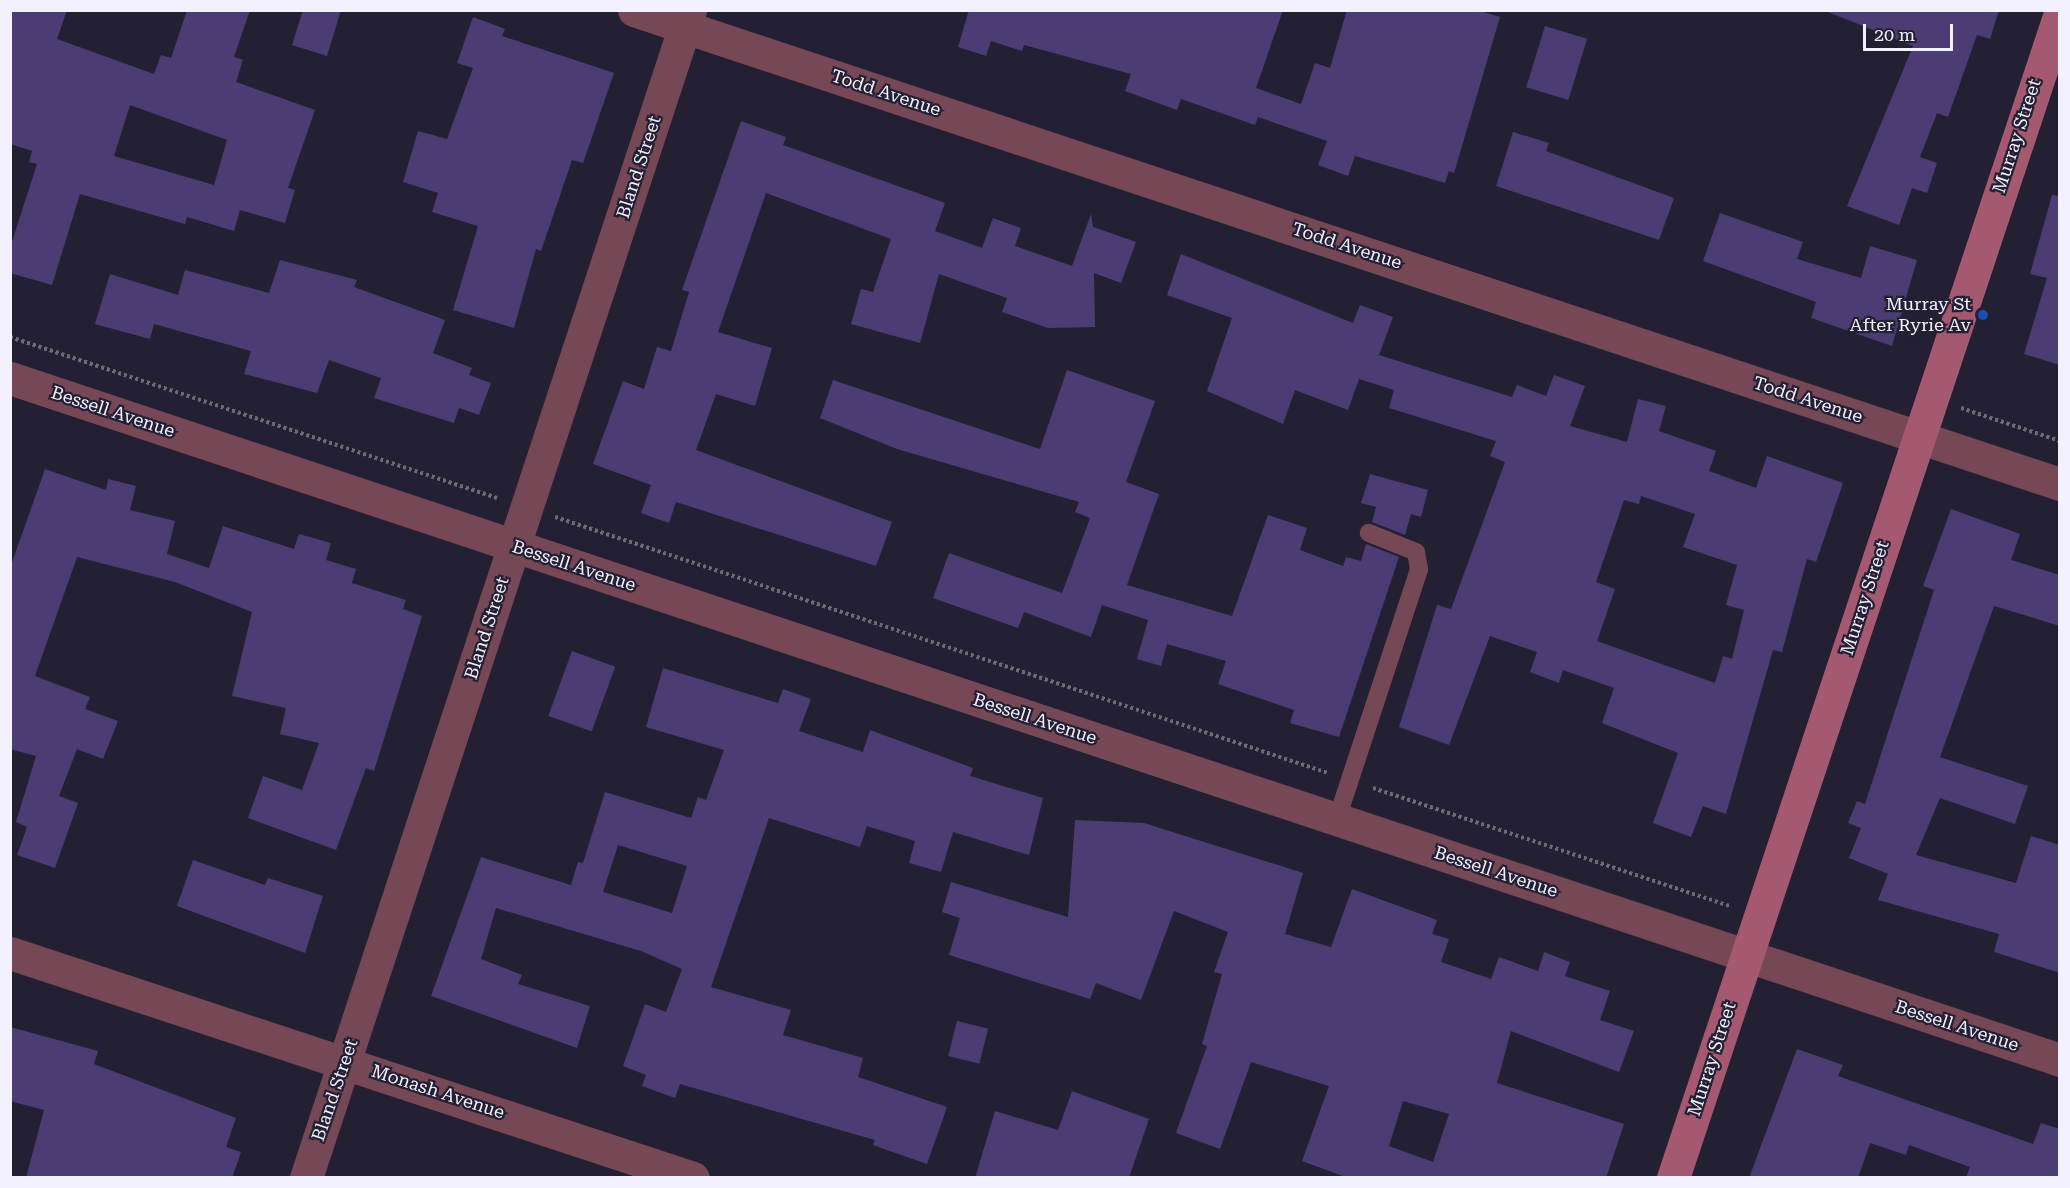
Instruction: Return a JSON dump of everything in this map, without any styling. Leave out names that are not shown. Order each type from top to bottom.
[{"type":"main road","name":"Murray Street","points":[[1673,1178],[2056,14]]},
{"type":"street","name":"Todd Avenue","points":[[634,10],[687,18],[2060,484]]},
{"type":"street","name":"Bland Street","points":[[306,1178],[528,508],[687,18]]},
{"type":"street","name":"Bessell Avenue","points":[[10,378],[2060,1060]]},
{"type":"street","name":"Monash Avenue","points":[[10,953],[345,1061],[693,1178]]},
{"type":"lane","points":[[1336,819],[1419,569],[1416,552],[1369,533]]},
{"type":"path","points":[[10,337],[1734,907]]},
{"type":"path","points":[[1956,407],[2060,441]]},
{"type":"building","points":[[10,10],[67,10],[57,39],[154,74],[161,55],[171,58],[187,10],[250,10],[234,57],[243,60],[236,82],[315,110],[288,188],[295,190],[285,223],[240,210],[234,231],[187,217],[185,224],[80,194],[52,285],[10,273],[10,248],[37,164],[29,162],[32,151],[10,144]],"holes":[[[130,105],[227,140],[214,185],[114,156]]]},
{"type":"building","points":[[303,10],[341,10],[327,56],[292,45]]},
{"type":"building","points":[[969,10],[1283,10],[1256,88],[1301,104],[1315,63],[1330,68],[1347,10],[1477,10],[1500,17],[1454,173],[1449,171],[1445,183],[1355,156],[1348,176],[1318,165],[1327,141],[1258,117],[1255,125],[1181,99],[1177,110],[1125,91],[1131,74],[1024,45],[1022,51],[991,41],[986,56],[958,47]]},
{"type":"building","points":[[1823,10],[1999,10],[1990,39],[1977,35],[1948,117],[1937,113],[1920,157],[1937,163],[1927,193],[1912,188],[1899,225],[1847,206],[1913,46]]},
{"type":"building","points":[[473,17],[505,29],[502,36],[614,73],[583,163],[572,160],[541,251],[536,249],[514,328],[453,310],[478,226],[432,212],[438,193],[403,182],[418,131],[447,139],[473,68],[457,63]]},
{"type":"building","points":[[1545,26],[1587,39],[1568,100],[1526,87]]},
{"type":"building","points":[[741,121],[786,137],[783,145],[945,203],[935,231],[982,248],[993,218],[1021,228],[1015,246],[1072,266],[1091,214],[1093,227],[1136,242],[1121,283],[1094,273],[1095,327],[1048,328],[1002,312],[1007,298],[939,274],[920,343],[851,324],[861,289],[873,292],[891,239],[766,193],[718,332],[772,348],[755,406],[716,394],[696,450],[892,522],[876,566],[676,502],[669,523],[641,513],[651,485],[593,464],[623,381],[644,389],[657,347],[671,351],[689,292],[682,290]]},
{"type":"building","points":[[1513,132],[1549,143],[1546,151],[1674,198],[1659,240],[1496,186]]},
{"type":"building","points":[[2052,195],[2060,196],[2060,365],[2024,354],[2047,278],[2030,274]]},
{"type":"building","points":[[1720,213],[1803,242],[1797,259],[1861,278],[1870,246],[1917,260],[1892,346],[1811,318],[1816,302],[1703,261]]},
{"type":"building","points":[[1181,254],[1353,323],[1360,305],[1393,317],[1379,355],[1512,397],[1517,385],[1546,396],[1554,375],[1585,386],[1570,426],[1627,442],[1638,399],[1666,406],[1659,431],[1716,451],[1709,471],[1756,488],[1767,456],[1843,483],[1816,562],[1807,559],[1782,652],[1773,650],[1726,814],[1703,806],[1691,837],[1653,823],[1678,753],[1602,723],[1614,688],[1563,670],[1559,683],[1530,672],[1537,652],[1490,636],[1449,745],[1399,727],[1437,605],[1451,609],[1505,462],[1490,456],[1496,441],[1389,408],[1394,390],[1359,379],[1348,410],[1295,390],[1283,424],[1207,391],[1232,318],[1167,295]],"holes":[[[1641,496],[1695,514],[1683,547],[1737,565],[1726,605],[1744,610],[1732,659],[1723,656],[1715,683],[1597,641],[1615,589],[1596,582],[1624,500],[1639,504]]]},
{"type":"building","points":[[280,260],[357,280],[354,287],[445,320],[433,353],[472,368],[469,375],[491,383],[479,415],[459,408],[454,423],[374,398],[381,378],[329,360],[317,393],[244,374],[251,351],[154,324],[150,339],[95,324],[110,274],[178,295],[185,270],[269,293]]},
{"type":"building","points":[[1067,370],[1155,401],[1126,482],[1159,494],[1127,585],[1232,616],[1268,515],[1307,528],[1300,550],[1343,566],[1346,557],[1361,561],[1366,544],[1399,557],[1339,737],[1290,723],[1294,710],[1218,684],[1226,661],[1167,644],[1161,666],[1137,659],[1148,620],[1102,605],[1091,637],[1024,612],[1018,628],[933,598],[949,553],[1062,593],[1090,518],[1075,512],[1079,502],[897,449],[820,418],[833,380],[1040,449]]},
{"type":"building","points":[[45,469],[106,490],[108,479],[136,486],[130,510],[175,521],[167,554],[209,568],[223,526],[294,549],[299,534],[331,543],[326,560],[356,569],[352,583],[406,600],[403,609],[422,616],[374,771],[366,768],[336,850],[248,818],[263,776],[302,790],[319,743],[280,734],[286,708],[232,696],[252,612],[175,582],[77,557],[35,676],[90,697],[85,709],[118,721],[103,759],[77,749],[59,796],[78,803],[55,868],[17,855],[27,827],[16,822],[36,756],[10,749],[10,568]]},
{"type":"building","points":[[1370,474],[1428,490],[1421,517],[1411,514],[1405,535],[1372,522],[1376,507],[1361,503]]},
{"type":"building","points":[[1951,509],[2020,534],[2011,560],[2060,575],[2060,626],[1994,606],[1940,757],[2028,786],[2015,824],[1940,798],[1916,855],[2016,883],[2031,836],[2060,845],[2060,973],[1994,952],[1999,934],[1878,900],[1888,874],[1849,858],[1861,828],[1848,823],[1857,801],[1865,804],[1934,590],[1923,586]]},
{"type":"building","points":[[572,651],[615,667],[592,732],[548,716]]},
{"type":"building","points":[[663,668],[778,703],[783,689],[811,699],[799,731],[863,752],[870,730],[973,768],[970,776],[1043,798],[1029,855],[953,832],[941,872],[909,863],[915,841],[867,826],[860,847],[769,818],[711,987],[791,1010],[783,1035],[863,1058],[858,1077],[947,1107],[927,1164],[873,1145],[875,1140],[680,1084],[675,1098],[642,1086],[646,1075],[623,1066],[645,1004],[666,1012],[682,969],[641,951],[496,908],[481,959],[522,975],[518,984],[590,1006],[577,1048],[431,996],[481,857],[571,885],[578,862],[583,863],[605,792],[691,818],[698,797],[706,800],[724,750],[646,727]],"holes":[[[618,845],[687,866],[672,913],[603,892]]]},
{"type":"building","points":[[1075,820],[1144,823],[1303,873],[1285,934],[1331,947],[1352,889],[1437,920],[1432,934],[1449,939],[1441,962],[1491,979],[1499,957],[1538,971],[1544,952],[1570,962],[1565,976],[1610,991],[1600,1020],[1634,1031],[1619,1072],[1511,1031],[1497,1083],[1624,1124],[1606,1178],[1348,1178],[1302,1161],[1329,1086],[1251,1062],[1220,1149],[1176,1133],[1207,1046],[1202,1044],[1222,974],[1214,972],[1228,932],[1174,911],[1141,1000],[1096,983],[1090,999],[949,955],[960,918],[942,912],[951,882],[1068,917]],"holes":[[[1403,1101],[1449,1114],[1433,1162],[1389,1146]]]},
{"type":"building","points":[[193,860],[265,885],[268,878],[323,896],[305,953],[177,906]]},
{"type":"building","points":[[957,1021],[988,1029],[979,1064],[948,1056]]},
{"type":"building","points":[[10,1027],[98,1051],[94,1064],[236,1118],[226,1147],[241,1152],[232,1178],[26,1178],[44,1110],[10,1101]]},
{"type":"building","points":[[1797,1049],[1843,1065],[1838,1076],[2033,1144],[2041,1123],[2060,1129],[2060,1178],[1966,1178],[1970,1167],[1909,1145],[1906,1155],[1870,1143],[1858,1178],[1749,1178]]},
{"type":"building","points":[[1072,1091],[1149,1119],[1129,1178],[975,1178],[995,1111],[1058,1130]]},
{"type":"place","name":"Murray St After Ryrie Av","points":[[1983,315]]}]
